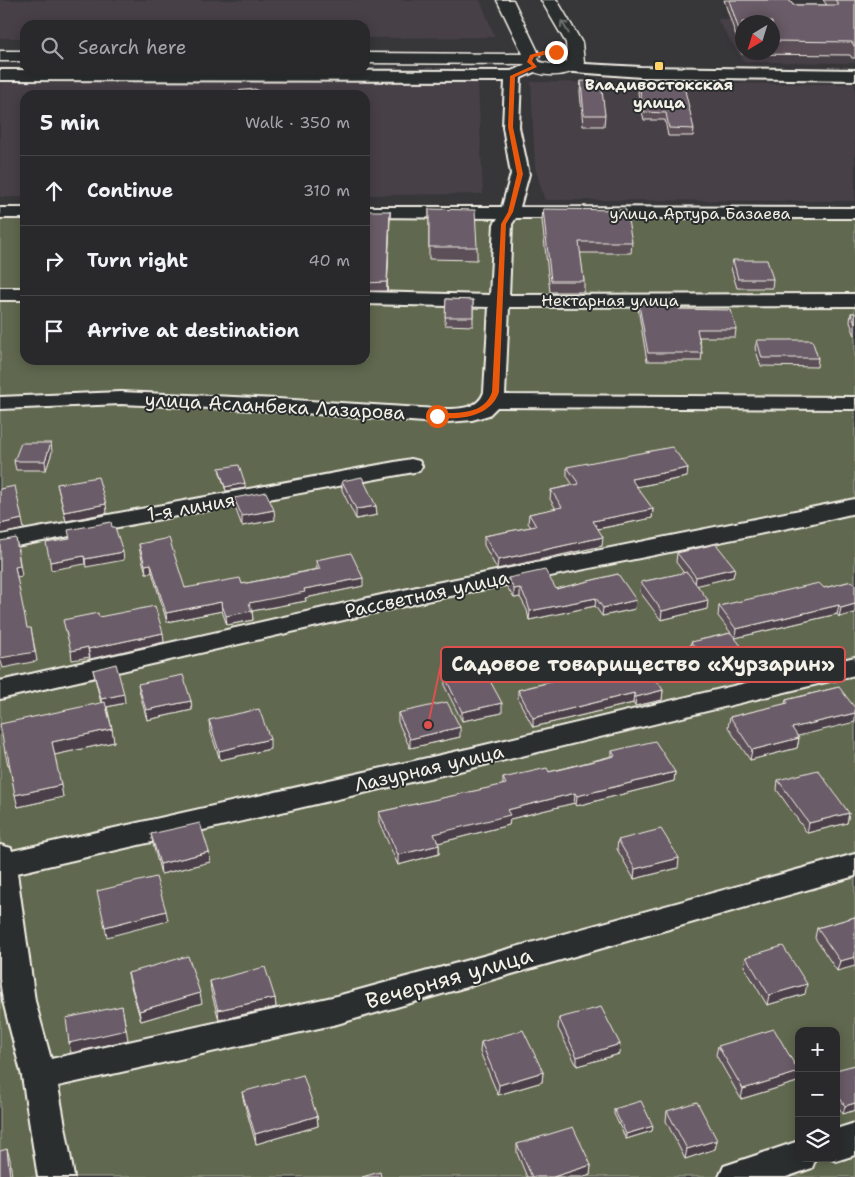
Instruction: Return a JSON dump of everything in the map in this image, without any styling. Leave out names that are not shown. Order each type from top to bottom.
[{"type":"main road","points":[[506,0],[532,60]]},
{"type":"main road","points":[[370,58],[532,60],[550,70],[566,58],[574,43],[549,0]]},
{"type":"main road","points":[[0,56],[20,56]]},
{"type":"street","points":[[566,58],[640,72],[855,75]]},
{"type":"street","points":[[0,75],[513,76],[532,60]]},
{"type":"street","points":[[513,76],[510,127],[520,174],[510,212],[504,224],[496,392],[492,401],[855,403]]},
{"type":"street","name":"улица Артура Базаева","points":[[370,212],[855,213]]},
{"type":"street","points":[[0,213],[20,213]]},
{"type":"street","points":[[0,294],[20,294]]},
{"type":"street","name":"Нектарная улица","points":[[370,298],[855,300]]},
{"type":"street","name":"улица Асланбека Лазарова","points":[[0,403],[121,398],[437,416],[464,415],[480,410],[492,401]]},
{"type":"street","name":"1-я линия","points":[[0,542],[411,466]]},
{"type":"street","name":"Рассветная улица","points":[[0,690],[426,593],[855,506]]},
{"type":"street","name":"Лазурная улица","points":[[1,860],[462,760],[855,666]]},
{"type":"street","points":[[1,860],[10,1001],[39,1076],[56,1177]]},
{"type":"street","name":"Вечерняя улица","points":[[39,1076],[337,1010],[855,864]]},
{"type":"street","points":[[840,1144],[855,1139]]},
{"type":"street","points":[[737,1177],[795,1158]]},
{"type":"shaded area","points":[[0,0],[480,0],[495,37],[370,38],[370,20],[20,20],[20,38],[0,38]]},
{"type":"shaded area","points":[[855,17],[855,63],[744,62],[743,60],[780,60],[780,18]]},
{"type":"shaded area","points":[[717,19],[735,19],[735,48]]},
{"type":"shaded area","points":[[0,77],[478,82],[483,194],[370,195],[370,90],[20,90],[20,197],[0,197]]},
{"type":"shaded area","points":[[531,82],[855,84],[855,201],[545,200],[535,168]]},
{"type":"green space","points":[[0,210],[20,210],[20,365],[370,365],[370,211],[855,212],[855,1177],[0,1177]]},
{"type":"building","points":[[729,0],[789,0],[793,5],[839,5],[835,0],[855,0],[855,46],[852,42],[780,41],[780,15],[735,15],[735,18]]},
{"type":"building","points":[[581,81],[601,82],[605,115],[584,115]]},
{"type":"building","points":[[639,85],[684,86],[694,129],[669,128],[666,113],[644,112]]},
{"type":"building","points":[[429,209],[475,210],[477,247],[429,247]]},
{"type":"building","points":[[543,209],[626,210],[632,242],[579,242],[584,281],[551,281]]},
{"type":"building","points":[[370,211],[390,211],[387,282],[370,283]]},
{"type":"building","points":[[733,260],[767,260],[773,279],[738,279]]},
{"type":"building","points":[[446,299],[473,300],[473,317],[445,317]]},
{"type":"building","points":[[638,300],[677,300],[679,309],[731,310],[736,329],[697,329],[702,353],[648,353]]},
{"type":"building","points":[[851,313],[855,313],[855,323]]},
{"type":"building","points":[[757,340],[812,340],[818,358],[762,358]]},
{"type":"building","points":[[21,443],[51,443],[45,461],[14,461]]},
{"type":"building","points":[[672,447],[688,468],[631,479],[653,509],[593,521],[603,537],[498,560],[484,536],[536,526],[529,514],[562,507],[551,490],[579,484],[567,467]]},
{"type":"building","points":[[239,465],[245,483],[225,487],[219,468]]},
{"type":"building","points":[[98,477],[106,504],[64,512],[57,484]]},
{"type":"building","points":[[362,477],[376,506],[356,509],[342,481]]},
{"type":"building","points":[[15,486],[22,519],[0,524],[0,489]]},
{"type":"building","points":[[266,492],[274,510],[242,516],[234,498]]},
{"type":"building","points":[[111,522],[112,527],[115,527],[123,552],[85,559],[84,556],[50,562],[46,543],[70,539],[68,530]]},
{"type":"building","points":[[16,538],[20,566],[15,567],[27,628],[31,628],[35,652],[0,658],[0,541]]},
{"type":"building","points":[[169,538],[185,588],[240,578],[242,584],[320,569],[316,560],[351,553],[363,578],[304,589],[305,592],[249,603],[252,611],[226,616],[221,602],[166,613],[151,564],[145,565],[139,544]]},
{"type":"building","points":[[716,544],[735,568],[696,577],[677,553]]},
{"type":"building","points":[[545,570],[556,589],[618,574],[636,600],[603,608],[596,598],[530,611],[520,588],[514,589],[508,578]]},
{"type":"building","points":[[687,572],[708,600],[662,611],[641,582]]},
{"type":"building","points":[[852,581],[855,584],[855,604],[841,608],[839,605],[736,629],[719,606],[819,583],[824,588]]},
{"type":"building","points":[[155,606],[163,633],[71,651],[63,620],[98,613],[99,617]]},
{"type":"building","points":[[731,633],[746,652],[705,662],[691,642]]},
{"type":"building","points":[[637,650],[663,690],[636,697],[634,693],[533,718],[518,690],[616,666],[609,656]]},
{"type":"building","points":[[116,664],[124,694],[101,699],[93,670]]},
{"type":"building","points":[[483,668],[502,703],[462,712],[445,677]]},
{"type":"building","points":[[183,675],[191,701],[146,710],[138,684]]},
{"type":"building","points":[[839,687],[855,708],[855,713],[792,728],[799,738],[752,750],[730,717],[788,703],[786,700]]},
{"type":"building","points":[[105,702],[112,729],[52,742],[61,785],[15,795],[0,724]]},
{"type":"building","points":[[447,702],[460,727],[410,739],[398,713]]},
{"type":"building","points":[[259,709],[270,739],[219,751],[209,720]]},
{"type":"building","points":[[655,741],[675,772],[577,796],[575,793],[507,810],[510,815],[434,834],[439,845],[398,855],[379,812],[506,784],[503,778],[547,768],[549,772],[615,756],[612,751]]},
{"type":"building","points":[[818,770],[849,813],[809,823],[778,780]]},
{"type":"building","points":[[200,823],[209,852],[160,864],[151,834]]},
{"type":"building","points":[[661,829],[679,858],[635,869],[618,840]]},
{"type":"building","points":[[156,877],[166,911],[105,927],[97,891]]},
{"type":"building","points":[[855,917],[855,957],[840,961],[817,928]]},
{"type":"building","points":[[783,946],[807,984],[769,995],[746,957]]},
{"type":"building","points":[[188,956],[200,993],[139,1011],[128,973]]},
{"type":"building","points":[[265,967],[275,998],[218,1010],[210,981]]},
{"type":"building","points":[[122,1006],[126,1030],[69,1043],[66,1018]]},
{"type":"building","points":[[601,1007],[620,1044],[577,1057],[559,1018]]},
{"type":"building","points":[[774,1029],[795,1065],[795,1073],[743,1089],[718,1046]]},
{"type":"building","points":[[523,1030],[543,1072],[499,1085],[481,1042]]},
{"type":"building","points":[[855,1065],[855,1103],[845,1106],[840,1098],[840,1069]]},
{"type":"building","points":[[303,1075],[317,1116],[255,1134],[242,1092]]},
{"type":"building","points":[[641,1101],[653,1126],[626,1134],[614,1109]]},
{"type":"building","points":[[697,1102],[717,1140],[687,1149],[667,1111]]},
{"type":"building","points":[[573,1127],[591,1165],[553,1177],[532,1177],[517,1144]]},
{"type":"building","points":[[7,1149],[10,1177],[0,1177],[0,1151]]},
{"type":"building","points":[[380,1172],[381,1177],[362,1177]]},
{"type":"place","name":"Владивостокская улица","points":[[659,66]]},
{"type":"place","name":"Садовое товарищество «Хурзарин»","points":[[428,725]]},
{"type":"route","points":[[437,416],[464,415],[480,410],[492,401],[496,392],[504,224],[510,212],[520,174],[510,127],[514,88],[513,76],[536,66],[530,62],[532,56],[543,52],[556,52]]}]
